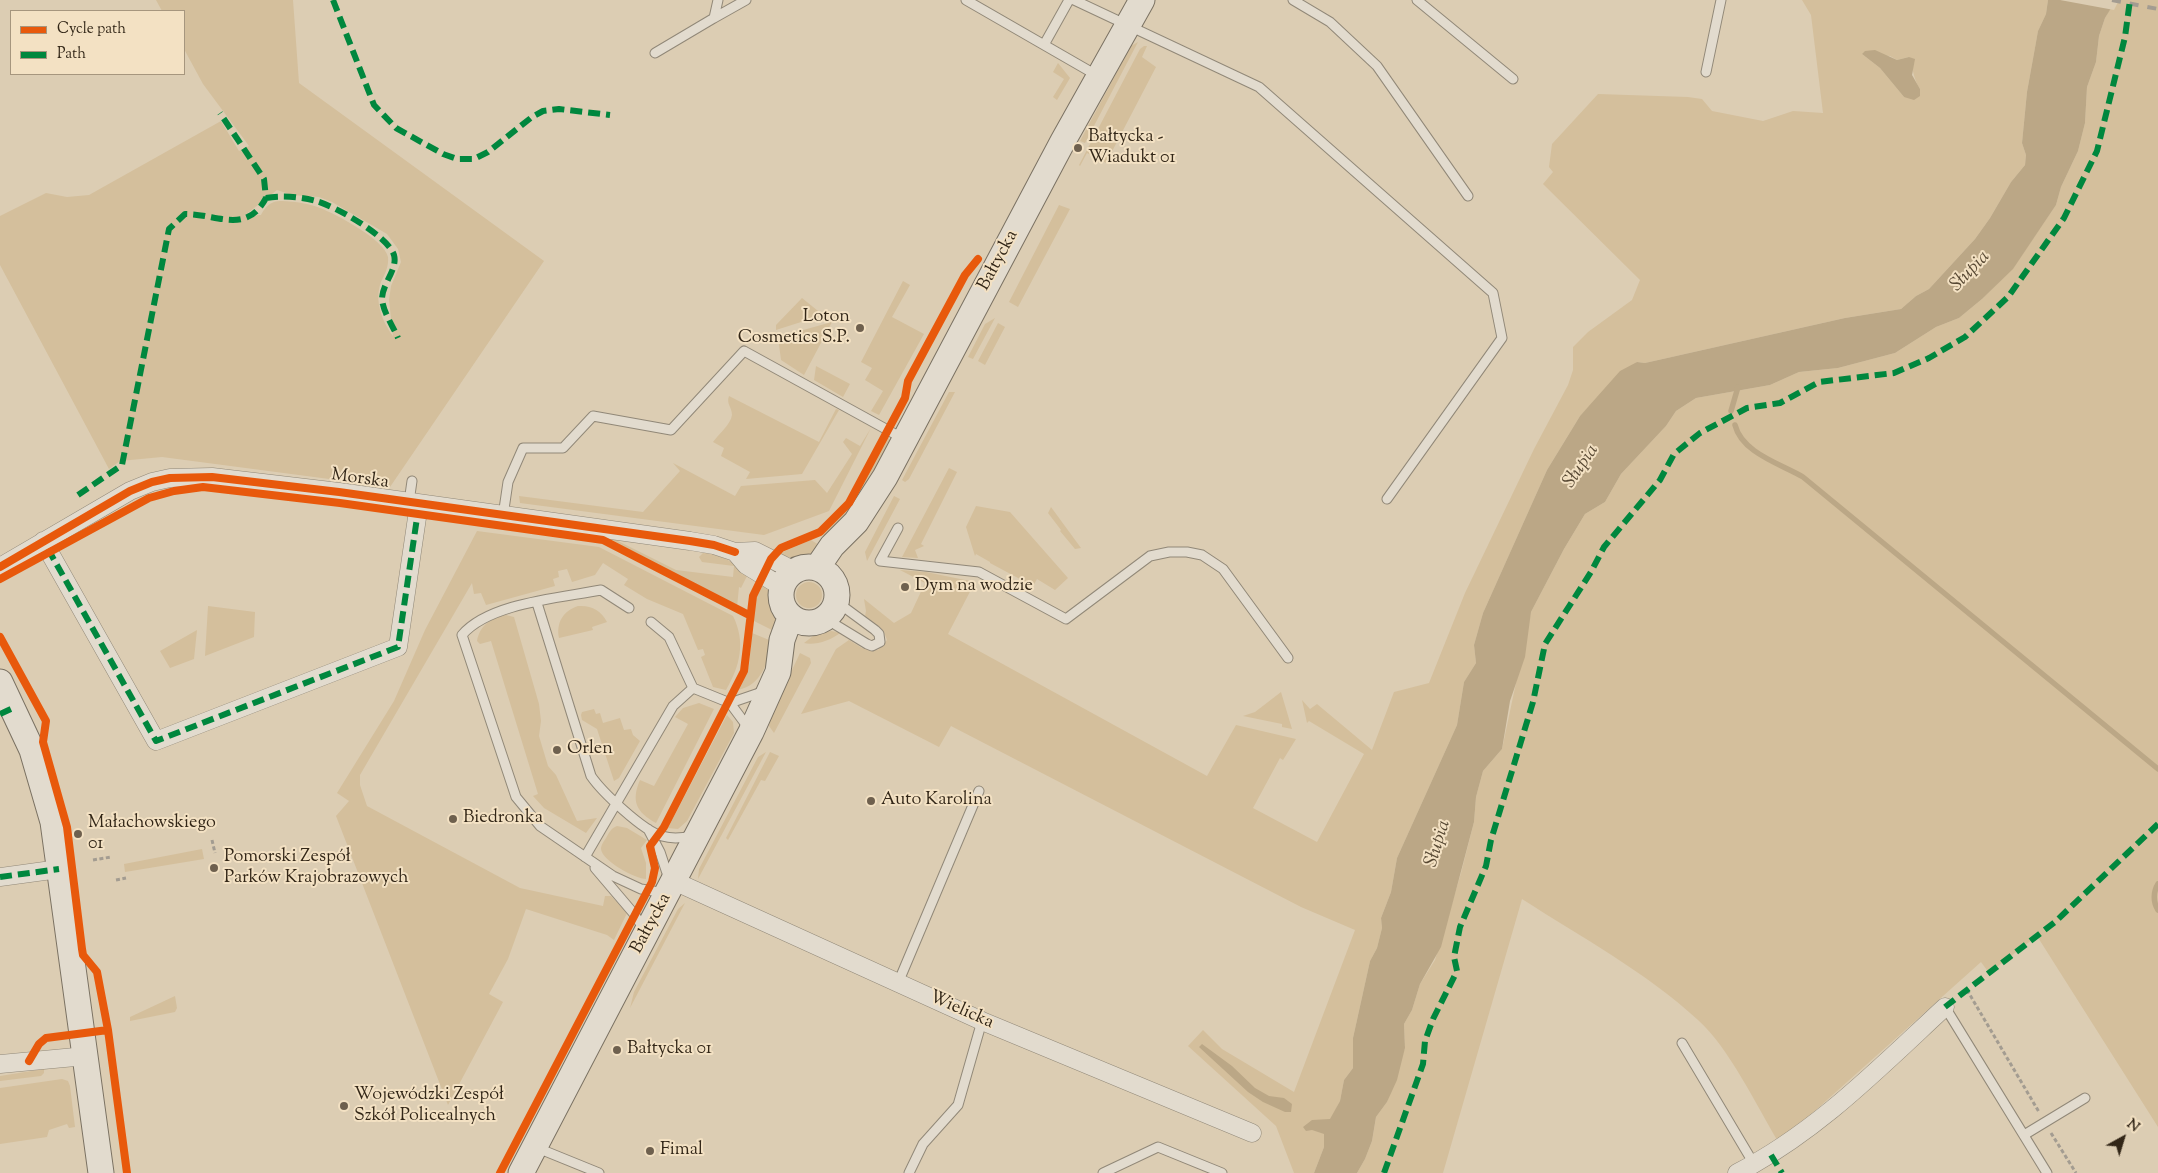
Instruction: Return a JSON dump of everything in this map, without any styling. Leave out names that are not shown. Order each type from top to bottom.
[{"type":"main road","name":"Bałtycka","points":[[521,1173],[751,732],[775,680],[782,640],[811,596],[832,546],[856,522],[906,440],[1063,141],[1142,0]]},
{"type":"main road","points":[[0,682],[7,711],[32,750],[43,782],[53,822],[101,1173]]},
{"type":"street","name":"Morska","points":[[0,567],[142,486],[170,478],[189,476],[330,491],[690,541],[714,545],[736,552],[755,551],[811,596]]},
{"type":"street","points":[[43,541],[156,741],[398,647],[414,503]]},
{"type":"street","points":[[0,877],[60,869]]},
{"type":"street","name":"Wielicka","points":[[671,887],[898,983],[982,1021],[1252,1132]]},
{"type":"street","points":[[1737,1173],[1771,1156],[1840,1104],[1945,1007]]},
{"type":"street","points":[[0,1064],[86,1056]]},
{"type":"lane","points":[[714,18],[718,0]]},
{"type":"lane","points":[[655,53],[746,0]]},
{"type":"lane","points":[[966,0],[1044,43],[1100,77]]},
{"type":"lane","points":[[1044,43],[1070,0]]},
{"type":"lane","points":[[1074,0],[1248,81],[1269,94],[1365,182],[1493,293],[1502,338],[1387,499]]},
{"type":"lane","points":[[1293,0],[1330,22],[1377,66],[1468,196]]},
{"type":"lane","points":[[1416,0],[1513,79]]},
{"type":"lane","points":[[1706,72],[1721,0]]},
{"type":"lane","points":[[503,516],[508,482],[523,448],[563,448],[593,416],[671,430],[744,351],[906,440]]},
{"type":"lane","points":[[412,481],[414,503]]},
{"type":"lane","points":[[898,528],[880,561],[979,572],[1066,620],[1150,556],[1169,552],[1187,552],[1202,555],[1223,569],[1288,658]]},
{"type":"lane","points":[[629,608],[601,590],[484,616],[469,626],[462,635],[516,796],[540,826],[627,883],[671,887],[660,852],[648,829]]},
{"type":"lane","points":[[811,596],[875,630],[879,634],[880,642],[872,646],[867,644],[811,596]]},
{"type":"lane","points":[[537,603],[586,764],[596,784],[648,829],[663,836],[681,838],[699,834]]},
{"type":"lane","points":[[651,622],[669,637],[694,688],[730,703],[751,732]]},
{"type":"lane","points":[[730,703],[775,680]]},
{"type":"lane","points":[[585,857],[673,706],[694,688]]},
{"type":"lane","points":[[898,983],[979,791]]},
{"type":"lane","points":[[585,857],[635,915],[643,926],[646,935]]},
{"type":"lane","points":[[1945,1007],[2047,1173]]},
{"type":"lane","points":[[909,1173],[923,1144],[958,1105],[982,1021]]},
{"type":"lane","points":[[1682,1043],[1754,1164]]},
{"type":"lane","points":[[2024,1135],[2085,1098]]},
{"type":"lane","points":[[535,1147],[599,1173]]},
{"type":"lane","points":[[1103,1173],[1158,1147],[1222,1173]]},
{"type":"path","points":[[212,840],[215,852]]},
{"type":"path","points":[[93,860],[111,857]]},
{"type":"path","points":[[116,880],[126,878]]},
{"type":"path","points":[[1967,990],[2076,1173]]},
{"type":"shaded area","points":[[156,0],[293,0],[299,83],[544,261],[390,487],[162,457],[120,461],[109,469],[0,265],[0,216],[46,193],[67,197],[89,195],[221,121],[239,151],[249,146],[203,84],[185,51],[185,10],[161,10]],"holes":[[[277,190],[292,195],[319,197],[332,202],[387,234],[398,249],[401,262],[391,286],[389,300],[393,336],[380,310],[379,289],[387,267],[388,257],[385,250],[378,243],[359,228],[327,211],[316,206],[297,202],[274,202],[266,207],[261,215],[244,216]]]},
{"type":"shaded area","points":[[1802,0],[2048,0],[2046,14],[2038,31],[2027,92],[2022,143],[2026,155],[2025,165],[2011,182],[1975,239],[1929,289],[1916,296],[1901,309],[1845,318],[1645,363],[1637,362],[1580,416],[1547,470],[1483,613],[1474,645],[1476,663],[1464,682],[1457,725],[1397,858],[1391,892],[1381,918],[1382,928],[1377,948],[1370,961],[1353,1038],[1353,1068],[1344,1080],[1340,1101],[1324,1133],[1324,1147],[1314,1173],[1294,1173],[1276,1126],[1188,1046],[1203,1030],[1222,1049],[1294,1092],[1355,930],[1301,907],[951,726],[939,747],[849,701],[801,714],[836,649],[849,640],[862,648],[878,650],[887,640],[884,632],[865,616],[864,599],[894,623],[911,613],[925,583],[900,570],[926,572],[975,582],[948,634],[1207,776],[1236,725],[1296,739],[1283,760],[1280,758],[1253,808],[1317,842],[1364,754],[1309,721],[1307,723],[1302,700],[1310,709],[1317,704],[1372,750],[1394,692],[1429,683],[1465,593],[1534,449],[1568,385],[1573,370],[1573,347],[1588,332],[1632,300],[1640,280],[1543,184],[1553,172],[1549,167],[1552,144],[1598,94],[1702,99],[1712,111],[1763,121],[1793,111],[1823,113],[1811,15]],"holes":[[[1862,54],[1890,56],[1897,60],[1909,57],[1920,89],[1904,97],[1880,68]]]},
{"type":"shaded area","points":[[2115,0],[2158,0],[2158,1127],[2037,936],[1989,973],[1981,962],[1779,1143],[1732,1062],[1710,1032],[1698,1020],[1657,986],[1590,941],[1522,899],[1443,1173],[1357,1173],[1372,1141],[1376,1117],[1387,1102],[1405,1048],[1404,1024],[1412,1010],[1420,984],[1435,960],[1474,822],[1476,797],[1483,771],[1502,749],[1531,612],[1564,549],[1585,514],[1605,502],[1621,474],[1666,426],[1676,411],[1696,398],[1770,385],[1799,372],[1838,368],[1895,353],[1936,327],[1959,318],[1982,299],[2013,268],[2056,205],[2061,187],[2078,151],[2085,123],[2087,87],[2096,62],[2099,36],[2105,18]]},
{"type":"shaded area","points":[[1138,42],[1085,143],[1080,141],[1131,46]]},
{"type":"shaded area","points":[[1147,46],[1142,57],[1156,67],[1106,163],[1087,153],[1080,166],[1140,49]]},
{"type":"shaded area","points":[[1058,63],[1070,78],[1057,100],[1053,97],[1064,79],[1053,72]]},
{"type":"shaded area","points":[[1059,205],[1070,209],[1018,307],[1009,302]]},
{"type":"shaded area","points":[[903,281],[910,285],[892,317],[924,334],[879,415],[871,411],[883,391],[865,380],[872,368],[861,362]]},
{"type":"shaded area","points":[[802,298],[823,315],[776,330],[776,325]]},
{"type":"shaded area","points":[[995,318],[973,359],[968,357],[985,324]]},
{"type":"shaded area","points":[[832,322],[804,375],[781,360],[778,337]]},
{"type":"shaded area","points":[[998,323],[1005,327],[985,365],[978,361]]},
{"type":"shaded area","points":[[816,366],[850,384],[843,397],[814,380]]},
{"type":"shaded area","points":[[949,392],[955,392],[909,479],[905,482],[902,480]]},
{"type":"shaded area","points":[[729,396],[819,442],[836,409],[839,410],[802,474],[746,479],[750,472],[721,456],[724,448],[713,442],[727,426],[731,418],[732,412],[728,401]]},
{"type":"shaded area","points":[[871,428],[829,511],[764,535],[520,503],[519,496],[643,512],[680,471],[673,463],[735,496],[741,486],[815,480],[827,493],[852,454],[843,442],[846,438],[860,446]]},
{"type":"shaded area","points":[[888,437],[892,442],[891,446],[830,539],[822,534],[852,504]]},
{"type":"shaded area","points":[[949,468],[957,472],[921,544],[924,546],[915,550],[918,558],[902,557]]},
{"type":"shaded area","points":[[894,496],[900,499],[867,561],[865,552]]},
{"type":"shaded area","points":[[976,506],[1010,512],[1068,578],[1055,590],[1037,579],[1033,586],[976,554],[975,556],[966,527]]},
{"type":"shaded area","points":[[1051,507],[1081,548],[1075,549],[1060,531],[1048,513]]},
{"type":"shaded area","points":[[477,531],[599,547],[733,616],[739,635],[740,654],[735,672],[726,690],[713,687],[701,657],[705,655],[703,649],[698,650],[683,614],[647,599],[624,585],[628,579],[603,563],[595,575],[572,582],[567,569],[558,571],[559,577],[553,579],[555,586],[486,605],[481,593],[474,594],[472,583],[360,775],[360,785],[367,806],[520,888],[603,906],[605,896],[611,896],[627,913],[614,940],[607,935],[526,909],[508,959],[489,994],[503,1002],[448,1105],[336,816],[349,801],[337,793],[394,701],[425,630]]},
{"type":"shaded area","points":[[604,537],[612,538],[676,570],[733,577],[734,566],[702,562],[699,557],[703,553],[709,553],[727,560],[749,572],[741,588],[739,587],[737,607]]},
{"type":"shaded area","points":[[811,540],[824,548],[796,557],[778,554]]},
{"type":"shaded area","points":[[764,580],[772,592],[776,604],[776,632],[752,620],[755,597]]},
{"type":"shaded area","points":[[809,582],[818,586],[822,595],[818,604],[809,608],[800,604],[796,595],[800,586]]},
{"type":"shaded area","points":[[208,606],[255,612],[254,637],[205,656]]},
{"type":"shaded area","points":[[578,606],[587,606],[595,609],[602,614],[607,622],[592,627],[593,630],[559,638],[558,633],[562,618],[568,611]]},
{"type":"shaded area","points":[[506,615],[514,617],[539,704],[541,721],[539,736],[548,766],[556,775],[577,821],[597,818],[586,833],[544,808],[533,796],[538,794],[491,641],[480,644],[477,641],[478,635],[487,623]]},
{"type":"shaded area","points":[[197,630],[194,659],[170,668],[160,651]]},
{"type":"shaded area","points":[[832,631],[840,633],[823,642],[804,643],[817,633]]},
{"type":"shaded area","points":[[752,633],[774,642],[766,665],[758,678],[753,683],[738,690],[749,666]]},
{"type":"shaded area","points":[[800,653],[810,658],[811,663],[774,733],[769,726],[770,717]]},
{"type":"shaded area","points":[[1281,692],[1292,729],[1282,727],[1282,724],[1243,716],[1255,712]]},
{"type":"shaded area","points":[[699,703],[714,709],[656,823],[644,815],[637,805],[637,787],[640,780],[654,786],[688,724],[675,717],[683,708]]},
{"type":"shaded area","points":[[594,709],[596,714],[600,713],[603,723],[620,718],[624,730],[631,729],[633,735],[640,741],[619,778],[614,781],[597,729],[582,720],[582,712]]},
{"type":"shaded area","points":[[727,715],[733,722],[734,733],[687,821],[678,829],[668,828]]},
{"type":"shaded area","points":[[766,752],[698,879],[699,869],[758,757]]},
{"type":"shaded area","points":[[770,752],[779,756],[765,781],[761,780],[728,840],[726,838]]},
{"type":"shaded area","points":[[617,826],[627,828],[647,840],[641,848],[646,863],[646,879],[635,876],[613,864],[603,854],[601,849],[603,843],[610,831]]},
{"type":"shaded area","points":[[202,849],[204,859],[125,872],[124,864]]},
{"type":"shaded area","points":[[685,903],[630,1008],[634,992],[678,909]]},
{"type":"shaded area","points":[[175,996],[177,1008],[175,1012],[130,1021],[130,1017]]},
{"type":"shaded area","points":[[44,1069],[44,1073],[41,1076],[0,1081],[0,1076]]},
{"type":"shaded area","points":[[62,1079],[68,1081],[70,1086],[75,1127],[69,1128],[67,1124],[49,1130],[47,1137],[0,1144],[0,1088]]},
{"type":"water","name":"Słupia","points":[[2048,0],[2116,0],[2105,18],[2099,36],[2096,62],[2087,87],[2085,123],[2078,151],[2061,187],[2056,205],[2013,269],[1959,318],[1936,327],[1895,353],[1838,368],[1799,372],[1770,385],[1696,398],[1676,411],[1666,426],[1621,474],[1605,502],[1585,514],[1564,549],[1531,612],[1525,657],[1510,701],[1502,749],[1483,771],[1476,797],[1474,822],[1441,947],[1420,984],[1412,1010],[1404,1024],[1405,1048],[1397,1080],[1387,1102],[1376,1117],[1372,1141],[1365,1159],[1357,1173],[1314,1173],[1324,1147],[1324,1134],[1312,1130],[1306,1131],[1303,1127],[1312,1120],[1330,1119],[1340,1101],[1344,1080],[1353,1068],[1353,1038],[1370,961],[1377,948],[1382,928],[1381,918],[1391,892],[1397,858],[1457,725],[1464,682],[1476,663],[1474,645],[1483,613],[1547,470],[1580,416],[1620,371],[1637,362],[1645,363],[1845,318],[1901,309],[1916,296],[1929,289],[1975,239],[2011,182],[2025,165],[2026,155],[2022,143],[2027,92],[2038,31],[2046,14]]},
{"type":"water","points":[[1875,50],[1897,60],[1909,57],[1915,59],[1912,75],[1920,89],[1920,96],[1914,100],[1904,97],[1880,68],[1862,54],[1865,51]]},
{"type":"water","points":[[1202,1044],[1232,1066],[1255,1088],[1269,1096],[1284,1098],[1292,1104],[1291,1112],[1285,1112],[1263,1102],[1248,1092],[1199,1047]]},
{"type":"pier","points":[[2060,0],[2119,0],[2114,10]]},
{"type":"waterway","points":[[1731,411],[1738,387]]},
{"type":"waterway","points":[[1735,425],[1745,443],[1763,457],[1803,477],[2158,769]]},
{"type":"waterway","points":[[2158,884],[2154,897],[2158,910]]},
{"type":"railway","points":[[2112,0],[2158,9]]},
{"type":"marked path","points":[[333,0],[374,105],[396,128],[443,154],[457,159],[474,159],[488,152],[532,117],[543,111],[559,109],[610,115]]},
{"type":"marked path","points":[[1384,1173],[1423,1064],[1425,1041],[1433,1019],[1457,971],[1454,957],[1460,927],[1486,866],[1491,840],[1533,702],[1545,644],[1591,572],[1604,547],[1660,480],[1674,454],[1700,433],[1747,408],[1780,403],[1819,382],[1894,373],[1929,358],[1965,337],[2008,297],[2064,218],[2097,151],[2125,37],[2130,0]]},
{"type":"marked path","points":[[78,495],[122,465],[169,229],[185,214],[230,220],[250,216],[266,198],[264,179],[220,113]]},
{"type":"marked path","points":[[266,198],[298,198],[325,204],[360,223],[390,247],[395,260],[384,288],[382,299],[386,314],[398,338]]},
{"type":"marked path","points":[[48,549],[156,741],[398,647],[418,511]]},
{"type":"marked path","points":[[0,714],[13,708]]},
{"type":"marked path","points":[[1945,1007],[2055,922],[2158,824]]},
{"type":"marked path","points":[[0,877],[59,869]]},
{"type":"marked path","points":[[1771,1155],[1782,1173]]},
{"type":"cycle path","points":[[500,1173],[652,882],[655,868],[650,846],[664,827],[744,671],[753,596],[771,559],[781,548],[820,532],[849,503],[905,398],[908,381],[965,275],[978,259]]},
{"type":"cycle path","points":[[0,567],[130,491],[152,482],[170,478],[212,477],[339,492],[690,541],[714,545],[735,552]]},
{"type":"cycle path","points":[[0,579],[149,498],[174,491],[203,487],[340,503],[603,540],[749,615]]},
{"type":"cycle path","points":[[0,637],[46,721],[43,742],[67,827],[83,955],[97,972],[108,1030],[127,1173]]},
{"type":"cycle path","points":[[29,1061],[39,1044],[46,1038],[108,1030]]},
{"type":"place","name":"Bałtycka - Wiadukt 01","points":[[1078,148]]},
{"type":"place","name":"Loton Cosmetics S.P.","points":[[860,328]]},
{"type":"place","name":"Dym na wodzie","points":[[905,587]]},
{"type":"place","name":"Orlen","points":[[557,750]]},
{"type":"place","name":"Auto Karolina","points":[[871,801]]},
{"type":"place","name":"Biedronka","points":[[453,819]]},
{"type":"place","name":"Małachowskiego 01","points":[[78,834]]},
{"type":"place","name":"Pomorski Zespół Parków Krajobrazowych","points":[[214,868]]},
{"type":"place","name":"Bałtycka 01","points":[[617,1050]]},
{"type":"place","name":"Wojewódzki Zespół Szkół Policealnych","points":[[344,1106]]},
{"type":"place","name":"Fimal","points":[[650,1151]]}]
